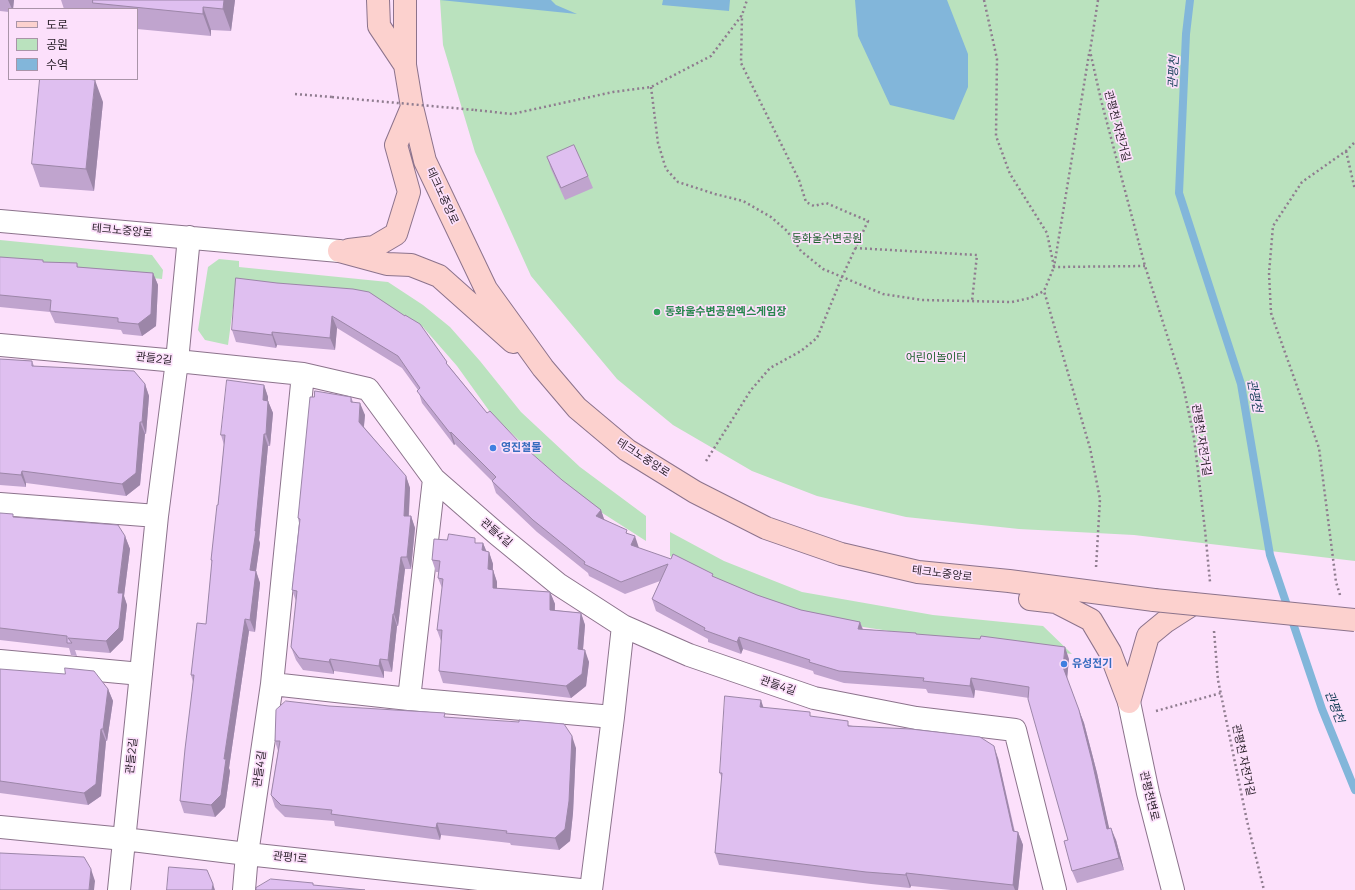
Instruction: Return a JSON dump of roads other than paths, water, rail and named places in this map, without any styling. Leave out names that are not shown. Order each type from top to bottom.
[{"type":"main road","points":[[378,0],[379,26],[405,65]]},
{"type":"main road","name":"테크노중앙로","points":[[405,0],[405,65],[412,107],[425,161],[486,289],[543,368],[576,408],[627,450],[695,492],[766,528],[841,554],[918,572],[1009,581],[1154,600],[1355,620]]},
{"type":"main road","points":[[339,251],[374,247],[396,234],[409,192],[396,145],[412,107]]},
{"type":"main road","points":[[339,251],[387,264],[411,265],[439,276],[543,368]]},
{"type":"main road","points":[[1009,581],[1021,598],[1056,602],[1091,620],[1110,652],[1130,710]]},
{"type":"main road","points":[[1130,710],[1148,636],[1165,622],[1193,604]]},
{"type":"street","name":"테크노중앙로","points":[[0,221],[339,251]]},
{"type":"street","points":[[189,238],[177,361],[303,374]]},
{"type":"street","name":"관들2길","points":[[0,345],[177,361],[157,516],[119,890]]},
{"type":"street","name":"관들4길","points":[[244,890],[247,854],[272,684],[303,374],[368,389],[434,479],[497,534],[558,584],[623,626],[689,655],[814,698],[916,718],[1015,730],[1055,890]]},
{"type":"street","points":[[408,699],[434,479]]},
{"type":"street","points":[[0,504],[157,516]]},
{"type":"street","points":[[590,890],[613,717],[623,626]]},
{"type":"street","points":[[0,662],[141,674]]},
{"type":"street","points":[[272,684],[408,699],[613,717]]},
{"type":"street","name":"관평천변로","points":[[1130,710],[1148,793],[1172,890]]},
{"type":"street","name":"관평1로","points":[[0,827],[124,839],[247,854],[580,890]]},
{"type":"water","points":[[440,0],[551,0],[556,5],[577,14]]},
{"type":"water","points":[[663,0],[730,0],[729,11],[662,5]]},
{"type":"water","points":[[855,0],[947,0],[968,54],[968,87],[954,120],[890,105],[858,36]]},
{"type":"waterway","name":"관평천","points":[[1190,0],[1186,34],[1179,193],[1241,384],[1270,555],[1322,709],[1355,790]]},
{"type":"place","name":"동화울수변공원엑스게임장","points":[[657,312]]},
{"type":"place","name":"영진철물","points":[[493,448]]},
{"type":"place","name":"유성전기","points":[[1064,664]]},
{"type":"park label","name":"동화울수변공원","points":[[827,239]]},
{"type":"park label","name":"어린이놀이터","points":[[936,358]]}]
